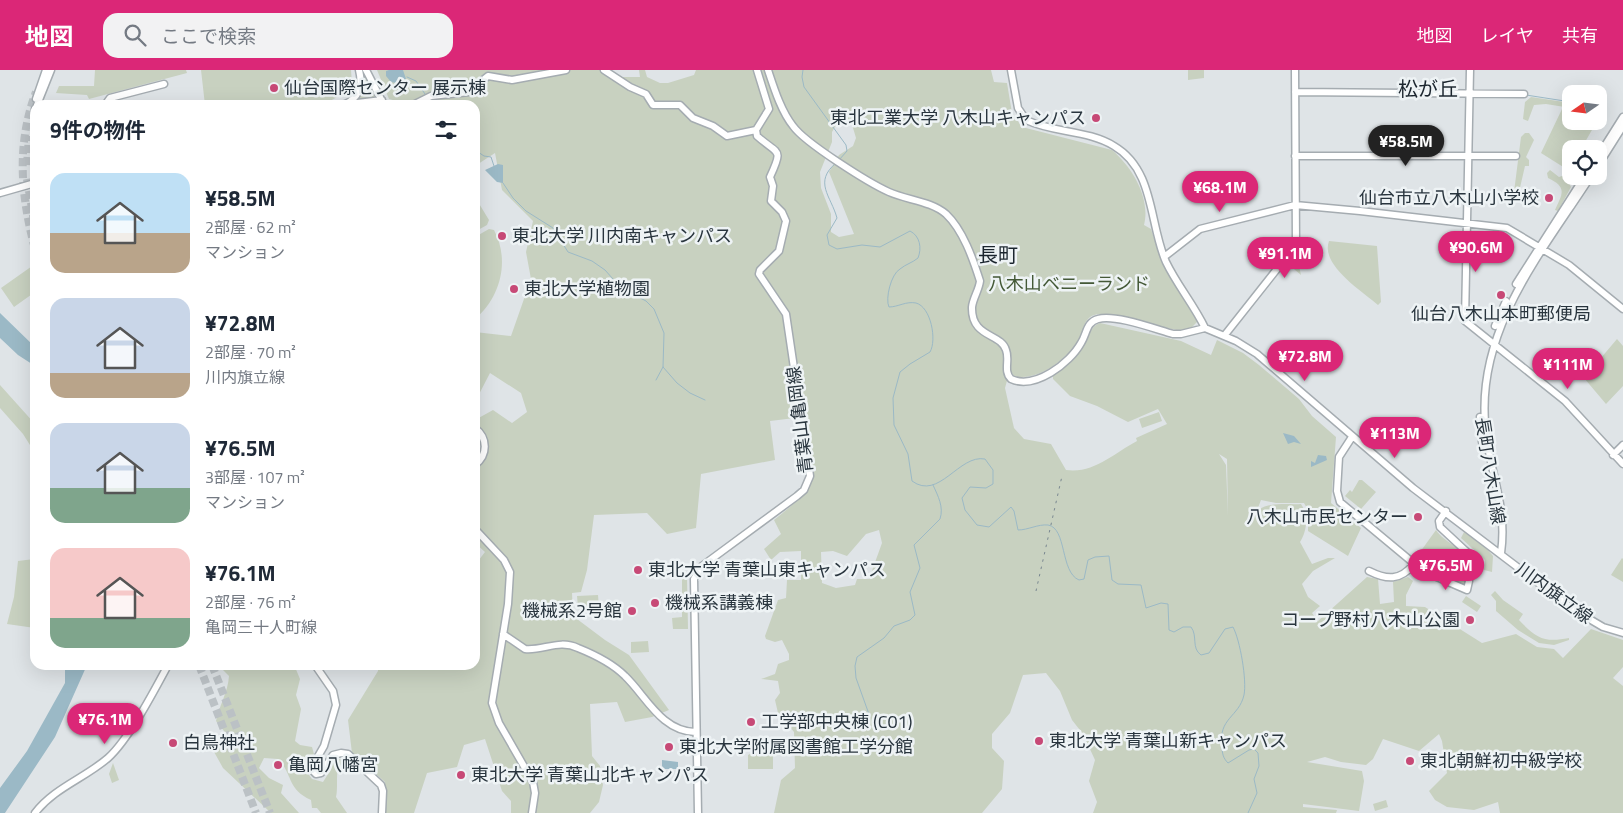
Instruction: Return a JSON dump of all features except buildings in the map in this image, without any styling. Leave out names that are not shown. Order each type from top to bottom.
[{"type":"street","points":[[352,100],[358,94],[361,84],[359,70]]},
{"type":"street","points":[[366,70],[381,100]]},
{"type":"street","points":[[423,100],[431,96],[479,91],[482,88],[483,80],[488,76],[507,80],[566,70]]},
{"type":"street","points":[[604,70],[630,87],[646,94],[653,105],[680,105],[693,118],[713,126],[728,136],[756,130],[768,110],[757,70]]},
{"type":"street","points":[[768,70],[787,117],[799,133],[867,180],[890,192],[933,206],[944,213],[956,226],[980,281],[972,306],[976,322],[984,334],[1004,344],[1007,353],[1007,374],[1014,381],[1036,380],[1054,370],[1081,343],[1091,322],[1100,318],[1113,319],[1173,334],[1205,328],[1164,257],[1147,190],[1128,158],[1119,148],[1104,141],[1026,120],[1018,108],[1011,70]]},
{"type":"street","points":[[1224,336],[1294,250],[1297,237],[1295,205],[1295,70]]},
{"type":"street","points":[[1470,70],[1465,320],[1565,401],[1623,464]]},
{"type":"street","points":[[38,100],[48,71]]},
{"type":"street","points":[[109,100],[110,98],[164,84]]},
{"type":"street","points":[[1295,92],[1524,94]]},
{"type":"street","points":[[1607,142],[1623,117]]},
{"type":"street","points":[[1607,151],[1623,126]]},
{"type":"street","name":"青葉山亀岡線","points":[[698,813],[693,586],[697,572],[702,566],[797,496],[804,490],[810,476],[786,314],[759,274],[760,270],[780,251],[786,221],[782,212],[771,201],[773,186],[770,176],[777,165],[778,155],[775,148],[757,136],[756,130]]},
{"type":"street","points":[[1295,156],[1516,156]]},
{"type":"street","points":[[0,193],[30,184]]},
{"type":"street","points":[[1501,554],[1503,512],[1487,444],[1484,420],[1486,383],[1492,343],[1509,305],[1580,185]]},
{"type":"street","points":[[1542,248],[1585,185]]},
{"type":"street","points":[[1164,257],[1200,229],[1295,205],[1507,228],[1568,265],[1623,309]]},
{"type":"street","name":"川内旗立線","points":[[1205,328],[1257,354],[1413,488],[1585,617],[1622,631]]},
{"type":"street","points":[[480,433],[485,449],[480,460]]},
{"type":"street","points":[[1352,437],[1339,457],[1337,491],[1339,499],[1414,564],[1432,576],[1467,590],[1469,582],[1469,554],[1440,527],[1439,521],[1446,511]]},
{"type":"street","points":[[1614,455],[1623,445]]},
{"type":"street","points":[[480,535],[509,568],[510,584],[492,703],[496,718],[533,782],[532,813]]},
{"type":"street","points":[[1369,571],[1384,578],[1398,578],[1405,574],[1414,564]]},
{"type":"street","points":[[503,634],[525,648],[536,649],[560,644],[578,647],[621,672],[660,718],[681,729],[695,732]]},
{"type":"street","points":[[35,813],[54,793],[92,770],[114,752],[165,670]]},
{"type":"street","points":[[318,670],[333,691],[336,705],[324,746],[313,765],[313,771],[317,774],[321,773],[333,755],[348,754],[381,785],[383,792],[382,813]]},
{"type":"green space","points":[[95,70],[186,70],[187,73],[89,99],[87,95],[56,93],[59,86],[94,86]]},
{"type":"green space","points":[[201,70],[351,70],[352,84],[332,100],[204,100]]},
{"type":"green space","points":[[362,70],[364,70],[375,98],[361,100],[359,96],[364,86]]},
{"type":"green space","name":"八木山ベニーランド","points":[[377,70],[604,70],[617,77],[640,77],[639,70],[645,70],[647,77],[660,83],[668,83],[694,75],[696,70],[991,70],[994,82],[1007,83],[1012,113],[1022,127],[1112,150],[1126,165],[1138,184],[1145,204],[1144,225],[1151,229],[1161,260],[1198,321],[1192,327],[1181,331],[1103,314],[1092,316],[1086,321],[1079,340],[1074,347],[1051,367],[1033,376],[1023,377],[1014,376],[1010,370],[1005,388],[1014,428],[1024,439],[1051,444],[1066,470],[1076,470],[1086,469],[1103,462],[1137,441],[1136,438],[1167,424],[1158,409],[1128,422],[1097,406],[1070,396],[1053,379],[1053,374],[1077,353],[1084,345],[1092,329],[1100,323],[1181,341],[1211,355],[1217,340],[1243,353],[1299,399],[1312,416],[1336,437],[1331,503],[1361,528],[1348,556],[1308,531],[1308,510],[1304,503],[1276,503],[1261,500],[1256,513],[1270,505],[1301,504],[1304,508],[1306,523],[1300,542],[1312,564],[1328,558],[1335,558],[1313,571],[1302,584],[1308,597],[1320,606],[1312,613],[1318,621],[1367,577],[1378,579],[1380,604],[1394,602],[1393,582],[1408,577],[1413,581],[1406,595],[1406,606],[1425,607],[1482,643],[1516,634],[1537,647],[1554,649],[1563,658],[1591,629],[1623,640],[1623,667],[1613,678],[1623,686],[1623,813],[1500,813],[1498,802],[1474,810],[1447,807],[1435,800],[1429,791],[1447,773],[1442,741],[1439,734],[1419,751],[1383,739],[1373,759],[1366,765],[1341,762],[1325,757],[1307,762],[1362,771],[1364,781],[1359,811],[1303,804],[1303,807],[1337,810],[1336,813],[1093,813],[1097,802],[1089,781],[1095,760],[1083,734],[1072,720],[1060,691],[1046,673],[1023,675],[1010,713],[992,734],[992,748],[1004,761],[1002,789],[982,813],[774,813],[781,780],[795,768],[794,732],[778,713],[775,700],[780,693],[778,681],[761,679],[775,674],[778,664],[789,660],[789,654],[782,640],[775,642],[766,639],[765,636],[778,600],[786,598],[787,580],[801,580],[801,551],[780,552],[771,560],[764,549],[781,534],[774,520],[802,494],[809,485],[812,475],[813,464],[803,417],[770,421],[775,460],[701,474],[696,528],[667,534],[647,513],[594,515],[587,570],[581,592],[572,593],[573,616],[629,655],[669,710],[652,717],[625,722],[617,702],[590,704],[592,756],[600,766],[603,785],[599,802],[590,813],[511,813],[511,801],[502,791],[485,739],[464,745],[457,767],[427,773],[414,813],[384,813],[385,782],[352,753],[348,720],[378,670],[480,670],[480,558],[485,552],[480,548],[480,466],[487,457],[488,445],[487,439],[480,428],[480,417],[493,410],[512,423],[527,412],[521,393],[490,373],[480,392],[480,333],[511,336],[531,279],[526,252],[533,221],[502,190],[495,153],[480,163],[480,100],[389,99]],"holes":[[[844,118],[851,121],[856,138],[853,146],[839,155],[829,172],[854,234],[839,237],[831,232],[831,214],[821,188],[820,172],[832,142],[832,132],[839,120]],[[1219,454],[1227,459],[1228,516],[1226,465]],[[879,530],[882,543],[869,579],[857,579],[855,585],[836,588],[822,583],[821,552],[833,551],[847,556],[866,534]]]},
{"type":"green space","points":[[1188,70],[1204,70],[1204,78],[1188,80]]},
{"type":"green space","points":[[1531,97],[1562,102],[1562,107],[1546,104],[1534,105],[1528,121],[1523,119],[1525,102]]},
{"type":"green space","points":[[1562,109],[1562,130],[1592,130],[1586,140],[1562,140],[1562,166],[1541,153]]},
{"type":"green space","points":[[1525,133],[1529,133],[1534,140],[1526,157],[1529,160],[1529,166],[1525,166],[1519,192],[1514,192],[1521,137]]},
{"type":"green space","points":[[1550,170],[1559,177],[1562,176],[1562,185],[1570,185],[1571,187],[1558,211],[1555,210],[1562,191],[1558,184],[1548,178],[1547,173]]},
{"type":"green space","points":[[480,205],[489,220],[487,225],[480,229]]},
{"type":"green space","points":[[489,229],[494,230],[499,242],[502,266],[497,289],[480,314],[480,234]]},
{"type":"green space","points":[[1329,241],[1377,246],[1381,302],[1378,305],[1353,285],[1336,268],[1328,250]]},
{"type":"green space","points":[[1293,257],[1297,257],[1301,275],[1288,264]]},
{"type":"green space","points":[[30,268],[30,296],[14,307],[1,288]]},
{"type":"green space","points":[[1617,339],[1623,346],[1623,386],[1606,404],[1584,378]]},
{"type":"green space","points":[[0,385],[30,418],[30,445],[23,434],[0,408]]},
{"type":"green space","points":[[1159,412],[1162,421],[1142,428],[1139,419]]},
{"type":"green space","points":[[1359,480],[1362,480],[1376,492],[1361,509],[1345,496],[1350,490],[1352,492]]},
{"type":"green space","points":[[1436,530],[1465,556],[1467,579],[1463,585],[1433,573],[1415,559]]},
{"type":"green space","points":[[1464,532],[1486,548],[1493,556],[1492,572],[1484,570],[1485,560],[1461,538]]},
{"type":"green space","points":[[1623,559],[1623,582],[1611,575]]},
{"type":"green space","points":[[30,560],[30,627],[7,624],[14,597],[18,561]]},
{"type":"green space","points":[[682,576],[687,576],[688,629],[673,629],[672,618],[682,617]]},
{"type":"green space","points":[[1495,591],[1503,600],[1523,614],[1519,620],[1536,635],[1553,640],[1569,638],[1569,640],[1554,645],[1539,643],[1518,630],[1496,611],[1496,601],[1491,595]]},
{"type":"green space","points":[[598,595],[599,607],[578,607],[577,596]]},
{"type":"green space","points":[[1466,596],[1481,606],[1477,612],[1462,602]]},
{"type":"green space","points":[[648,641],[649,652],[631,653],[631,642]]},
{"type":"green space","points":[[223,670],[296,670],[300,679],[296,695],[301,709],[295,741],[300,745],[312,747],[314,754],[304,768],[312,779],[323,782],[334,760],[346,758],[360,772],[349,766],[338,769],[336,797],[347,813],[321,813],[317,808],[312,808],[311,800],[298,791],[278,759],[264,758],[259,768],[269,778],[283,785],[281,793],[299,813],[271,813],[223,768],[213,750],[224,731],[216,721],[229,676]]},
{"type":"green space","points":[[764,746],[773,746],[773,769],[748,769],[748,755]]},
{"type":"green space","points":[[113,763],[119,780],[112,783],[109,774]]},
{"type":"green space","points":[[1386,800],[1388,807],[1375,811],[1373,804]]},
{"type":"water","points":[[403,70],[406,79],[401,80],[401,84],[391,82],[386,76],[386,71]]},
{"type":"water","points":[[498,164],[503,165],[503,183],[497,182],[485,170]]},
{"type":"water","points":[[0,313],[30,342],[30,363],[18,355],[0,338]]},
{"type":"water","points":[[1283,433],[1294,436],[1301,444],[1294,442],[1288,444]]},
{"type":"water","points":[[1318,455],[1326,456],[1327,460],[1311,467],[1311,461],[1315,463]]},
{"type":"water","points":[[65,670],[85,670],[55,737],[5,813],[0,813],[0,788],[27,751],[65,683]]},
{"type":"water","points":[[662,760],[678,762],[678,769],[665,769],[662,766]]},
{"type":"waterway","points":[[803,70],[804,87],[846,145],[847,151],[839,160]]},
{"type":"waterway","points":[[407,77],[416,81],[425,94]]},
{"type":"waterway","points":[[1526,95],[1562,101]]},
{"type":"waterway","points":[[480,153],[491,157],[494,166]]},
{"type":"waterway","points":[[836,163],[829,170],[825,183],[837,218],[827,235],[829,245],[837,249],[862,245],[880,247],[910,231],[916,236],[919,243],[918,258],[897,272],[892,281],[888,298],[889,307],[905,303],[916,303],[921,306],[929,317],[933,332],[930,352],[900,372],[893,398],[894,425],[908,454],[912,481],[922,486],[931,485],[940,482],[966,463],[976,459],[985,459],[993,470],[993,484],[986,488],[970,487],[962,498],[965,510],[977,525],[989,527],[1011,507],[1014,511],[1018,530],[1044,525],[1054,528],[1058,534],[1069,568],[1079,580],[1084,579],[1088,560],[1095,557],[1109,556],[1112,580],[1118,584],[1141,585],[1146,608],[1161,603],[1168,604],[1169,630],[1174,632],[1183,627],[1191,627],[1196,649],[1201,655],[1209,653],[1225,629],[1233,627],[1242,660],[1245,688],[1238,708],[1223,729],[1222,751],[1228,763],[1249,750],[1254,749],[1258,753],[1259,766],[1254,779],[1257,793],[1248,813]]},
{"type":"waterway","points":[[503,183],[513,198],[526,211],[553,228],[568,252],[592,261],[605,270],[621,288],[646,301],[654,309],[664,333],[663,367],[677,383],[690,393],[705,400]]},
{"type":"waterway","points":[[656,380],[663,367]]},
{"type":"waterway","points":[[857,730],[870,717],[856,678],[855,666],[857,657],[884,638],[894,626],[910,620],[915,615],[910,592],[920,568],[914,545],[940,519],[941,515],[940,502],[933,485]]},
{"type":"tunnel","points":[[34,100],[36,92]]},
{"type":"tunnel","points":[[30,112],[25,131],[23,170],[26,210],[30,229]]},
{"type":"tunnel","points":[[27,165],[29,136]]},
{"type":"tunnel","points":[[27,179],[30,197]]},
{"type":"tunnel","points":[[201,670],[256,813]]},
{"type":"tunnel","points":[[214,670],[270,813]]},
{"type":"railway","points":[[1036,591],[1062,476]]},
{"type":"place","name":"仙台国際センター 展示棟","points":[[274,88]]},
{"type":"place","name":"東北工業大学 八木山キャンパス","points":[[1096,118]]},
{"type":"place","name":"仙台市立八木山小学校","points":[[1549,198]]},
{"type":"place","name":"東北大学 川内南キャンパス","points":[[502,236]]},
{"type":"place","name":"東北大学植物園","points":[[514,289]]},
{"type":"place","name":"仙台八木山本町郵便局","points":[[1501,295]]},
{"type":"place","name":"八木山市民センター","points":[[1418,517]]},
{"type":"place","name":"東北大学 青葉山東キャンパス","points":[[638,570]]},
{"type":"place","name":"機械系講義棟","points":[[655,603]]},
{"type":"place","name":"機械系2号館","points":[[632,611]]},
{"type":"place","name":"コープ野村八木山公園","points":[[1470,620]]},
{"type":"place","name":"工学部中央棟 (C01)","points":[[751,722]]},
{"type":"place","name":"東北大学 青葉山新キャンパス","points":[[1039,741]]},
{"type":"place","name":"白鳥神社","points":[[173,743]]},
{"type":"place","name":"東北大学附属図書館工学分館","points":[[669,747]]},
{"type":"place","name":"東北朝鮮初中級学校","points":[[1410,761]]},
{"type":"place","name":"亀岡八幡宮","points":[[278,765]]},
{"type":"place","name":"東北大学 青葉山北キャンパス","points":[[461,775]]},
{"type":"district","name":"松が丘","points":[[1428,89]]},
{"type":"district","name":"長町","points":[[998,255]]}]
